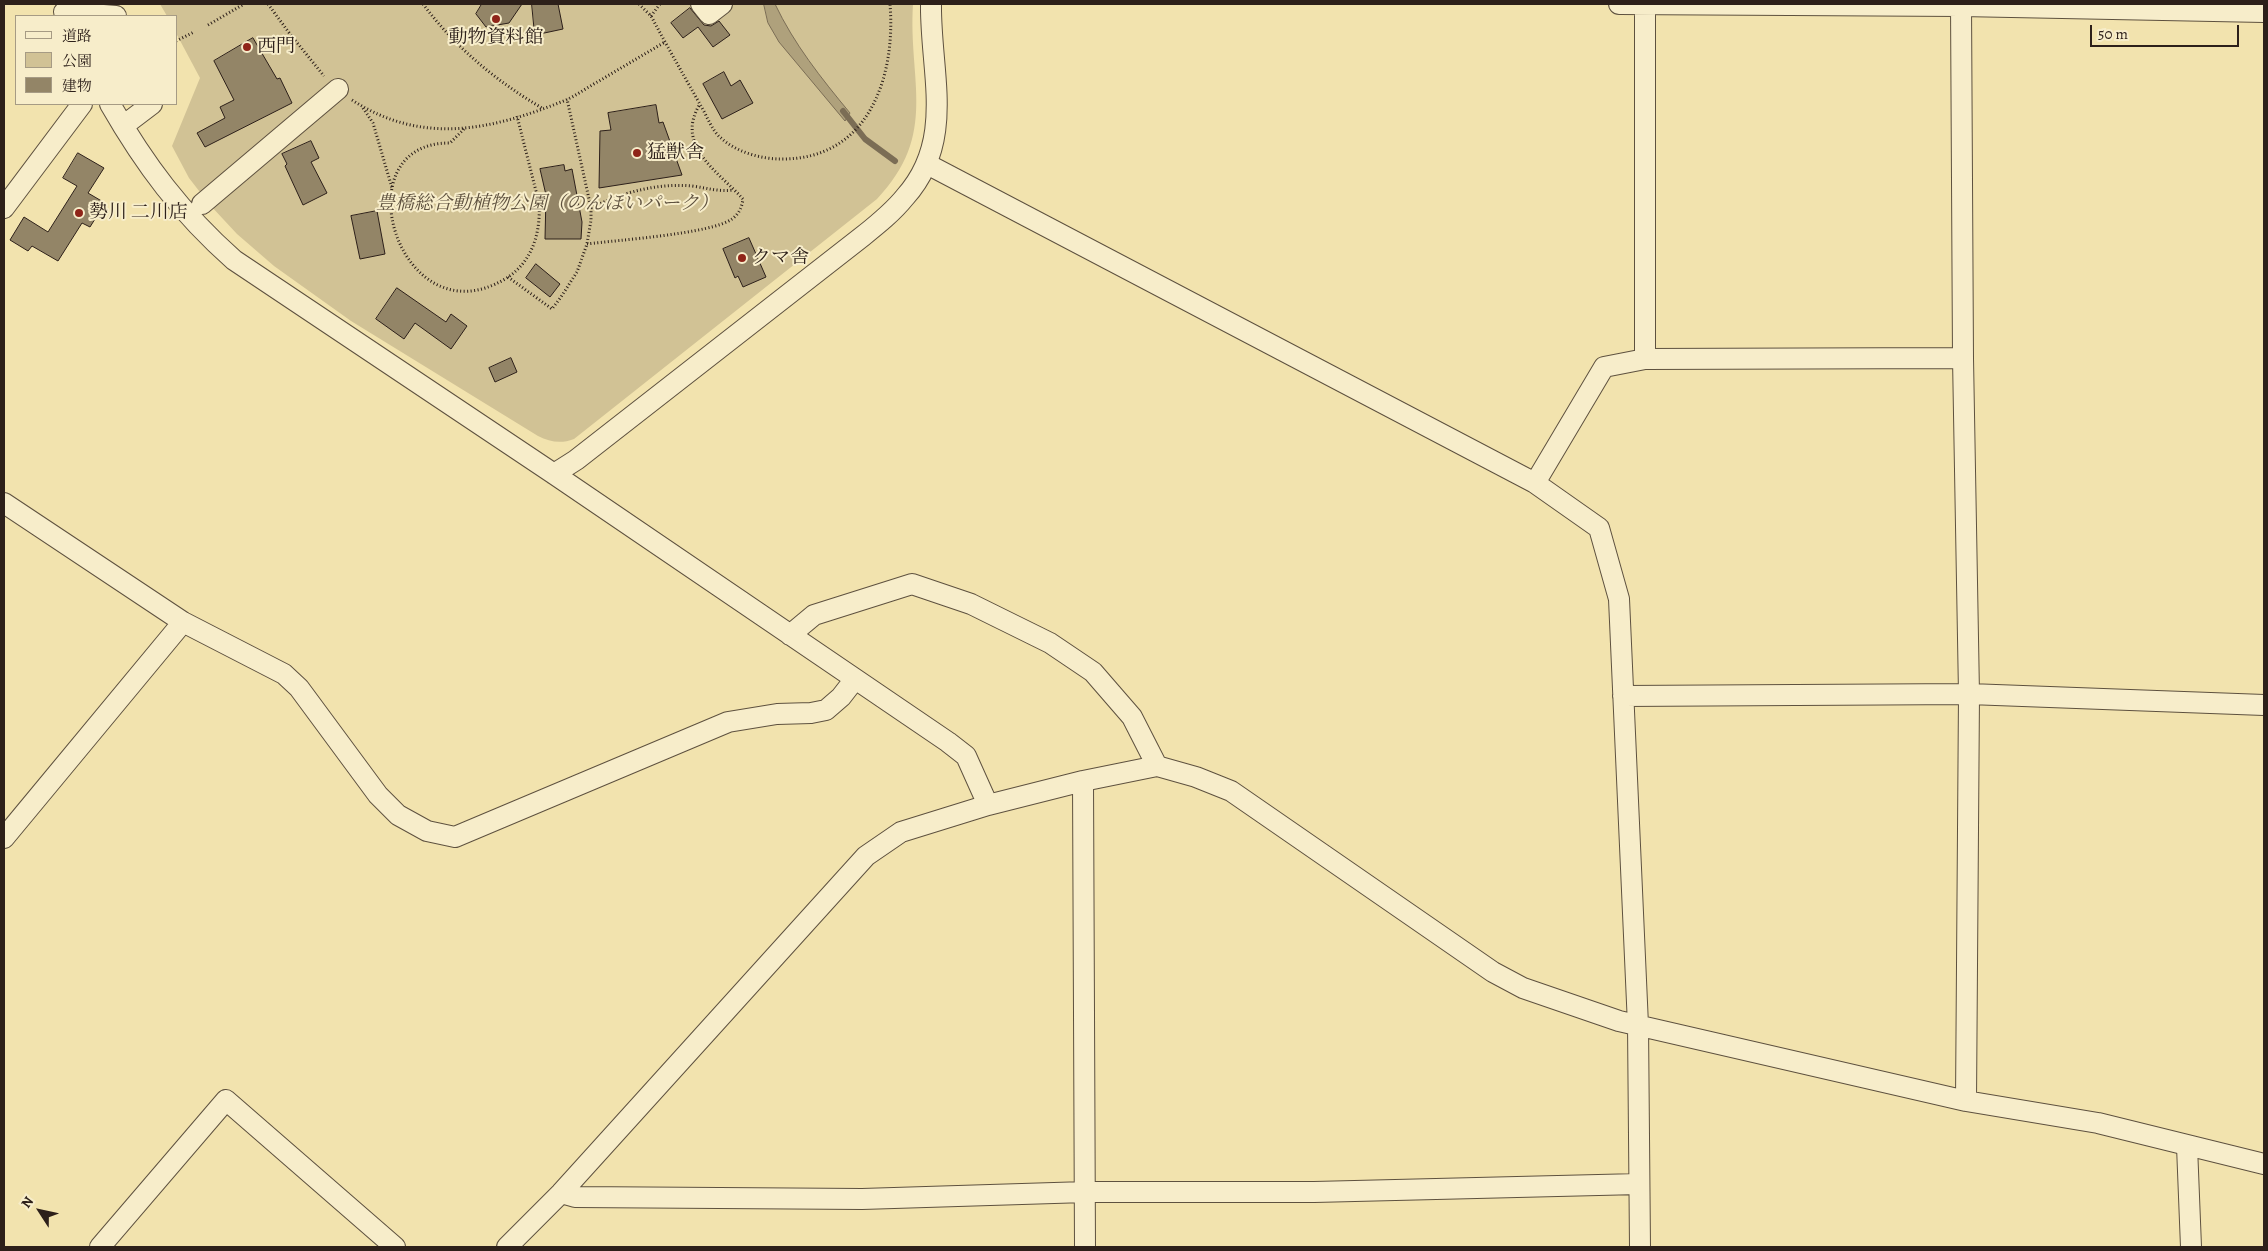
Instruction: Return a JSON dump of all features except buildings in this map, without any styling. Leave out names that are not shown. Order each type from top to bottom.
[{"type":"street","points":[[701,4],[709,14],[722,4]]},
{"type":"street","points":[[554,474],[576,460],[888,215],[911,190],[927,164],[935,141],[938,115],[931,4]]},
{"type":"street","points":[[1620,4],[1961,5],[2264,12]]},
{"type":"street","points":[[1645,4],[1645,359]]},
{"type":"street","points":[[1961,5],[1963,358],[1969,694],[1966,1101]]},
{"type":"street","points":[[63,11],[105,15]]},
{"type":"street","points":[[202,204],[338,89]]},
{"type":"street","points":[[4,208],[81,105]]},
{"type":"street","points":[[111,105],[166,191],[202,231],[234,260],[554,474],[966,756],[988,805]]},
{"type":"street","points":[[123,126],[151,105]]},
{"type":"street","points":[[927,164],[1535,483],[1600,528],[1619,599],[1638,1025],[1640,1247]]},
{"type":"street","points":[[1535,483],[1604,367],[1645,359],[1963,358]]},
{"type":"street","points":[[4,503],[183,622],[284,674],[300,688],[378,795],[398,814],[427,831],[455,837],[728,722],[777,714],[810,713],[826,710],[841,697],[855,679]]},
{"type":"street","points":[[790,635],[814,615],[912,584],[971,604],[1050,643],[1093,672],[1132,717],[1157,766]]},
{"type":"street","points":[[4,838],[183,622]]},
{"type":"street","points":[[1623,696],[1969,694],[2264,705]]},
{"type":"street","points":[[507,1247],[561,1193],[866,856],[901,832],[988,805],[1084,781],[1157,766],[1196,777],[1231,791],[1493,972],[1523,988],[1619,1021],[1966,1101],[2098,1122],[2264,1164]]},
{"type":"street","points":[[1084,781],[1085,1247]]},
{"type":"street","points":[[100,1247],[226,1100],[394,1247]]},
{"type":"street","points":[[2187,1146],[2191,1247]]},
{"type":"street","points":[[561,1193],[575,1197],[789,1200],[1086,1192],[1314,1192],[1639,1184]]},
{"type":"path","points":[[208,25],[244,4]]},
{"type":"path","points":[[268,4],[319,70],[338,89],[362,106],[389,119],[411,126],[433,129],[464,129],[491,125],[567,99],[665,42]]},
{"type":"path","points":[[423,4],[452,38],[483,67],[542,108]]},
{"type":"path","points":[[639,4],[651,16],[719,138],[750,154],[774,159],[808,156],[832,146],[847,137],[859,126],[878,97],[886,73],[890,36],[890,4]]},
{"type":"path","points":[[651,16],[660,4]]},
{"type":"path","points":[[178,40],[194,32]]},
{"type":"path","points":[[508,277],[552,308],[570,285],[587,244],[592,208],[567,99]]},
{"type":"path","points":[[587,244],[702,229],[732,219],[742,208],[743,200],[712,170],[693,138],[694,116],[700,104]]},
{"type":"path","points":[[362,106],[373,122],[393,189]]},
{"type":"path","points":[[464,129],[450,143],[433,143],[417,149],[410,155],[399,169],[393,189],[391,213],[396,236],[407,259],[425,277],[448,288],[460,291],[485,288],[508,277],[528,257],[534,245],[540,217],[539,204],[517,116]]},
{"type":"path","points":[[592,208],[618,196],[662,186],[692,186],[721,192],[734,190]]},
{"type":"green space","name":"豊橋総合動植物公園（のんほいパーク）","points":[[160,4],[913,4],[916,82],[914,129],[908,152],[896,175],[877,199],[574,439],[560,442],[551,441],[538,436],[351,321],[274,266],[237,234],[210,205],[189,178],[172,146],[200,78],[178,37],[178,15],[166,15]]},
{"type":"shaded area","points":[[764,4],[775,4],[799,47],[850,113],[845,121],[779,42],[768,23]]},
{"type":"waterway","points":[[843,111],[865,139],[895,161]]},
{"type":"place","name":"動物資料館","points":[[496,19]]},
{"type":"place","name":"西門","points":[[247,47]]},
{"type":"place","name":"猛獣舎","points":[[637,153]]},
{"type":"place","name":"勢川 二川店","points":[[79,213]]},
{"type":"place","name":"クマ舎","points":[[742,258]]}]
